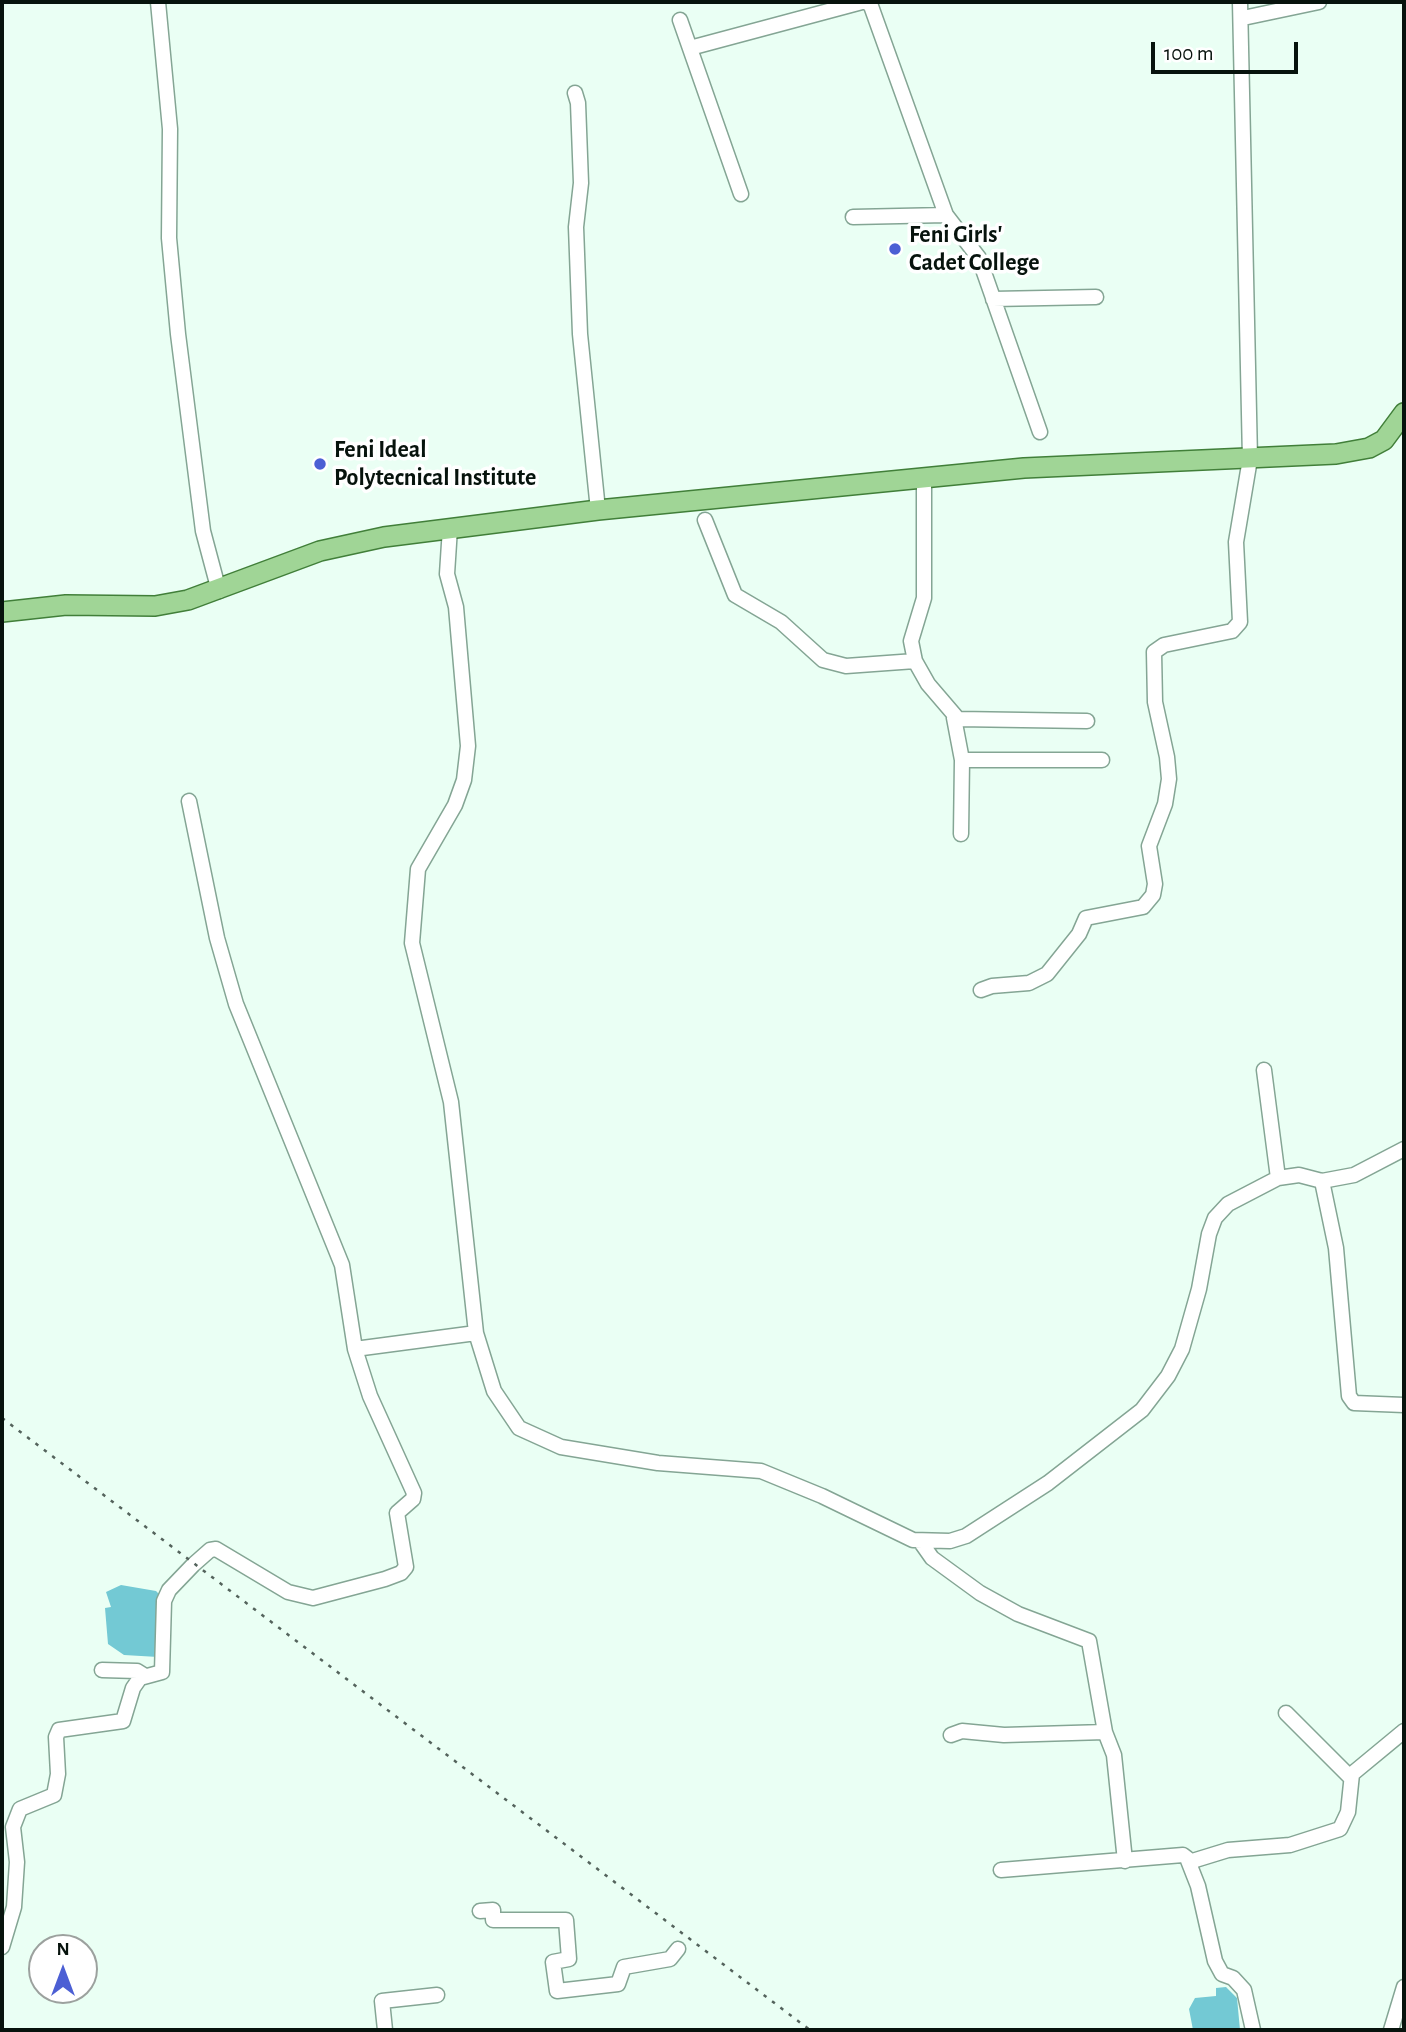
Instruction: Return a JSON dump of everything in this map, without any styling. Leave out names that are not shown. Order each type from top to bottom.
[{"type":"main road","points":[[2,612],[66,605],[155,606],[219,591],[320,551],[384,537],[598,510],[1024,468],[1336,454],[1369,448],[1399,433],[1404,413]]},
{"type":"street","points":[[158,2],[169,106],[170,238],[177,334],[202,531],[219,591]]},
{"type":"street","points":[[690,48],[862,2]]},
{"type":"street","points":[[867,2],[871,6],[946,215],[979,258],[1040,432]]},
{"type":"street","points":[[981,990],[992,986],[1029,983],[1047,974],[1079,934],[1086,918],[1143,907],[1156,890],[1149,846],[1166,804],[1169,779],[1155,702],[1154,652],[1164,645],[1232,631],[1240,622],[1236,542],[1250,459],[1243,18],[1240,2]]},
{"type":"street","points":[[1243,18],[1319,2]]},
{"type":"street","points":[[680,20],[741,194]]},
{"type":"street","points":[[575,93],[578,103],[581,183],[576,227],[580,334],[598,510]]},
{"type":"street","points":[[853,217],[946,215]]},
{"type":"street","points":[[993,299],[1096,297]]},
{"type":"street","points":[[924,478],[924,597],[911,640],[915,661],[928,684],[954,718],[961,760],[961,834]]},
{"type":"street","points":[[705,520],[735,595],[781,622],[822,660],[846,666],[915,661]]},
{"type":"street","points":[[450,528],[447,575],[456,607],[468,746],[464,780],[455,805],[418,869],[412,943],[451,1102],[476,1333],[494,1391],[519,1428],[561,1447],[658,1463],[761,1471],[920,1541],[950,1541],[966,1536],[1048,1483],[1142,1410],[1168,1376],[1182,1349],[1199,1289],[1209,1234],[1215,1218],[1228,1204],[1278,1178],[1298,1175],[1322,1181],[1354,1175],[1404,1149]]},
{"type":"street","points":[[954,718],[973,722],[1087,721]]},
{"type":"street","points":[[961,760],[1102,760]]},
{"type":"street","points":[[2,1947],[14,1907],[17,1862],[13,1827],[20,1810],[54,1795],[58,1774],[58,1730],[123,1721],[133,1688],[145,1676],[162,1672],[164,1601],[169,1590],[210,1550],[224,1552],[288,1592],[313,1598],[385,1579],[401,1573],[406,1567],[397,1513],[413,1499],[414,1493],[370,1396],[355,1349],[342,1265],[236,1004],[217,938],[190,801]]},
{"type":"street","points":[[1264,1070],[1278,1178]]},
{"type":"street","points":[[1322,1181],[1336,1248],[1349,1396],[1354,1403],[1404,1405]]},
{"type":"street","points":[[355,1349],[476,1333]]},
{"type":"street","points":[[920,1541],[932,1558],[1018,1615],[1086,1638],[1105,1732],[1114,1755],[1125,1861]]},
{"type":"street","points":[[102,1670],[137,1671],[145,1676]]},
{"type":"street","points":[[1286,1713],[1351,1778]]},
{"type":"street","points":[[951,1735],[962,1731],[1004,1735],[1105,1732]]},
{"type":"street","points":[[1189,1862],[1228,1850],[1290,1845],[1340,1829],[1348,1812],[1351,1778],[1363,1764],[1404,1731]]},
{"type":"street","points":[[1001,1870],[1125,1861],[1179,1854],[1189,1862],[1203,1905],[1215,1961],[1222,1974],[1233,1978],[1244,1990],[1252,2030]]},
{"type":"street","points":[[480,1911],[493,1910],[493,1920],[566,1920],[569,1959],[553,1962],[557,1991],[618,1984],[624,1967],[670,1959],[678,1949]]},
{"type":"street","points":[[1391,2030],[1404,1987]]},
{"type":"street","points":[[385,2030],[382,2001],[438,1995]]},
{"type":"water","points":[[121,1585],[156,1591],[162,1597],[158,1657],[124,1655],[108,1644],[105,1608],[111,1607],[106,1592]]},
{"type":"water","points":[[1226,1987],[1237,1998],[1240,2030],[1193,2030],[1189,2009],[1195,1998],[1216,1996],[1216,1988]]},
{"type":"railway","points":[[2,1418],[810,2030]]},
{"type":"place","name":"Feni Girls' Cadet College","points":[[895,249]]},
{"type":"place","name":"Feni Ideal Polytecnical Institute","points":[[320,464]]}]
